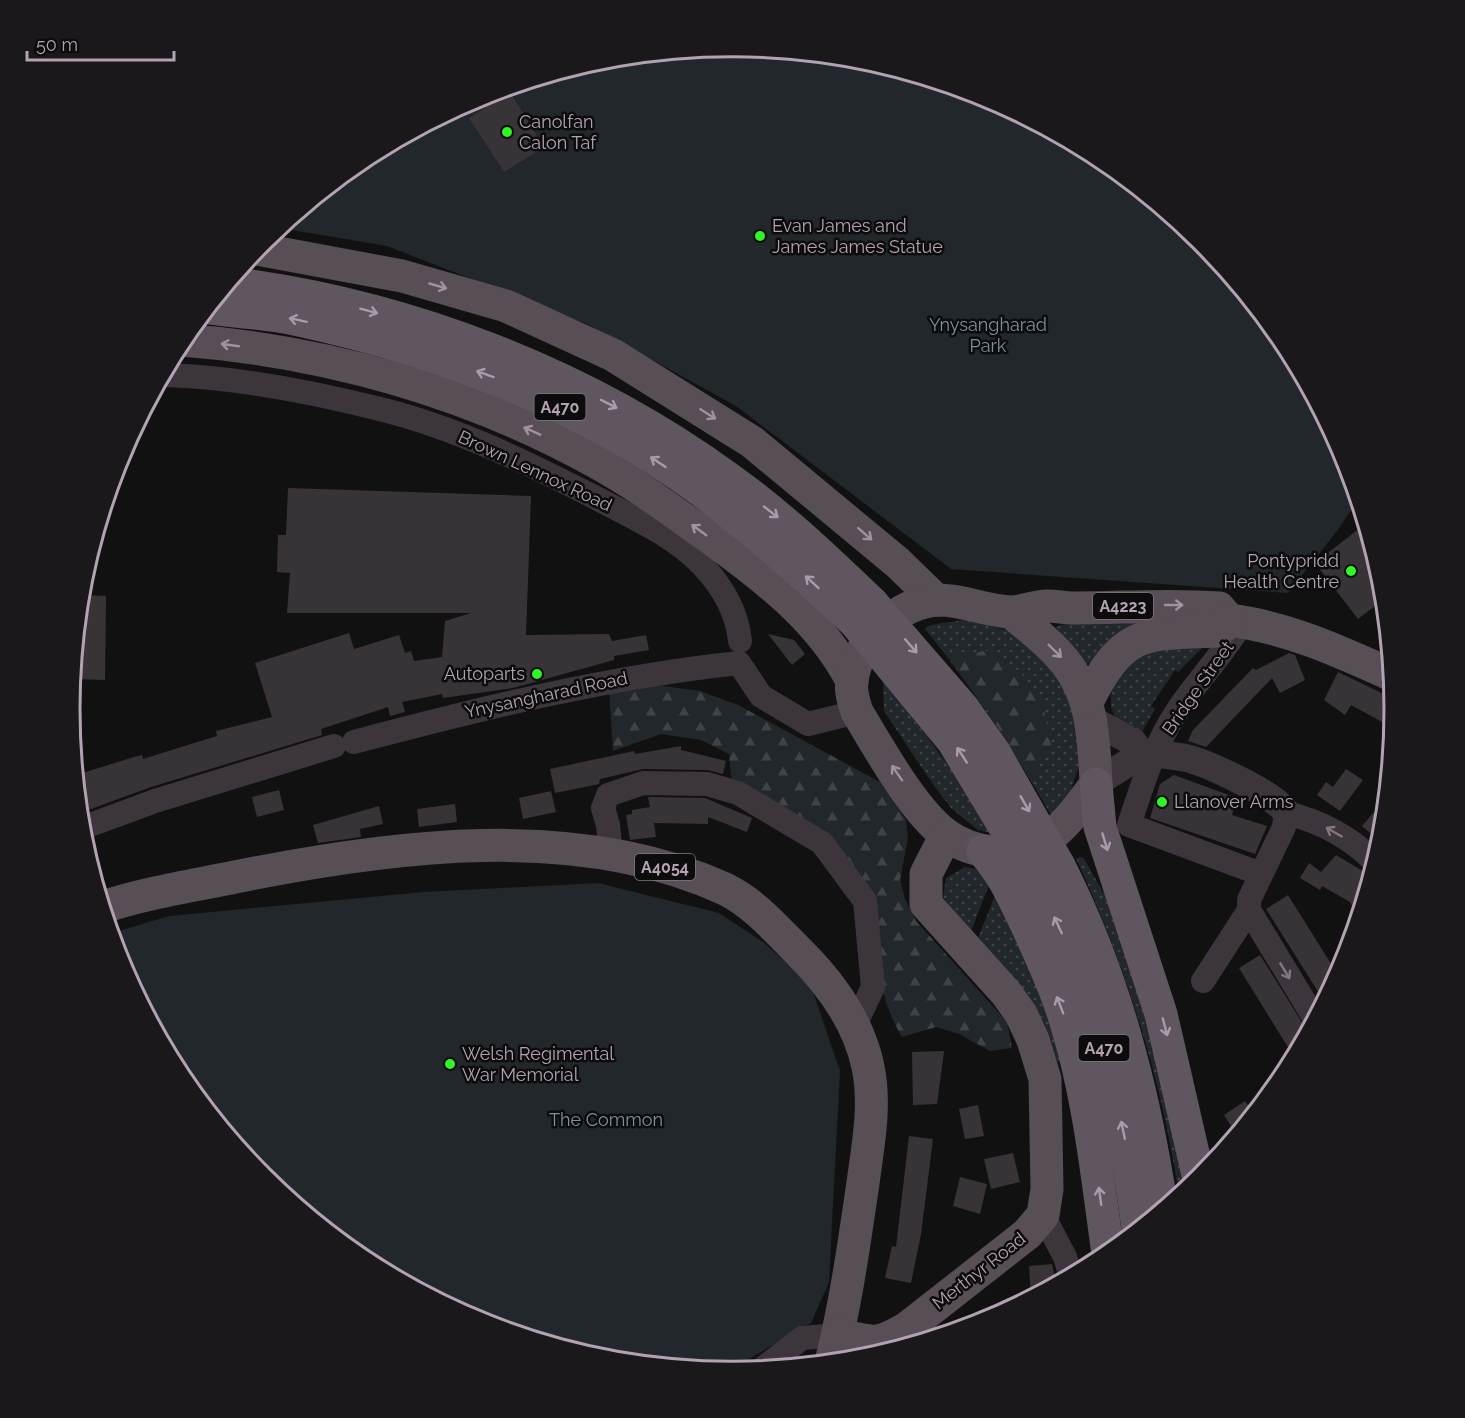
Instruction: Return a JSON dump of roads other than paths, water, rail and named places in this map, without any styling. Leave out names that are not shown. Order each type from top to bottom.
[{"type":"highway","name":"A470","points":[[238,284],[289,290],[463,338],[548,374],[639,419],[728,478],[795,531],[863,612]]},
{"type":"highway","name":"A470","points":[[217,309],[292,319],[404,346],[496,378],[552,403],[642,452],[697,488],[796,567],[863,612],[928,666],[981,735],[1023,800],[1047,872],[1062,933],[1102,1042],[1127,1147],[1137,1220]]},
{"type":"highway","points":[[1096,784],[1100,827],[1161,1014],[1190,1130],[1197,1167]]},
{"type":"highway","points":[[983,851],[999,868],[1009,888],[1045,965],[1065,1019],[1088,1108],[1106,1243]]},
{"type":"highway","name":"A470","points":[[1047,872],[1081,910],[1105,968],[1128,1041],[1152,1139],[1161,1200]]},
{"type":"main road","points":[[268,251],[402,276],[506,306],[613,354],[753,442],[898,563],[936,600]]},
{"type":"main road","points":[[194,342],[308,356],[392,377],[481,408],[596,462],[652,496],[779,591],[825,638],[840,658],[854,696],[926,816],[946,835],[983,851],[1025,851],[1044,842],[1061,828],[1096,784],[1089,711],[1077,680],[1058,653],[1011,612],[958,601],[936,600],[904,610],[881,628],[864,646],[854,696]]},
{"type":"main road","name":"A4223","points":[[1011,612],[1046,606],[1072,608],[1176,604],[1219,608],[1236,621],[1337,649],[1383,671]]},
{"type":"main road","name":"A4223","points":[[1089,711],[1111,659],[1125,646],[1157,635],[1218,631],[1236,621]]},
{"type":"main road","points":[[946,835],[926,874],[926,904],[1006,993],[1021,1014],[1033,1040],[1045,1079],[1047,1189],[1042,1215]]},
{"type":"main road","name":"A4054","points":[[111,904],[134,897],[280,868],[442,846],[529,846],[611,854],[702,880],[727,890],[753,906],[811,964],[855,1025],[868,1069],[872,1117],[849,1283],[834,1349]]},
{"type":"main road","name":"Merthyr Road","points":[[834,1349],[908,1336],[1028,1234],[1042,1215]]},
{"type":"street","name":"Brown Lennox Road","points":[[172,376],[267,385],[380,409],[494,447],[649,526],[702,565],[731,605],[738,623],[739,652]]},
{"type":"street","name":"Bridge Street","points":[[1236,621],[1147,753],[1129,825],[1261,874]]},
{"type":"street","points":[[739,652],[761,696],[808,724],[854,696]]},
{"type":"street","name":"Ynysangharad Road","points":[[91,825],[155,801],[344,744],[478,709],[739,652]]},
{"type":"street","points":[[1089,711],[1147,753],[1188,758],[1254,787],[1280,802],[1286,813],[1284,827],[1249,900],[1253,917],[1309,1011]]},
{"type":"street","points":[[1096,784],[1110,772],[1147,753]]},
{"type":"street","points":[[611,854],[608,825],[603,808],[608,795],[643,783],[707,784],[738,793],[822,843],[865,901],[873,987],[855,1025]]},
{"type":"street","points":[[1286,813],[1305,818],[1334,831],[1367,856]]},
{"type":"street","points":[[1203,981],[1253,917]]},
{"type":"street","points":[[1042,1215],[1068,1268]]},
{"type":"street","points":[[774,1360],[802,1338],[834,1349]]},
{"type":"place","name":"Canolfan Calon Taf","points":[[507,132]]},
{"type":"place","name":"Evan James and James James Statue","points":[[760,236]]},
{"type":"place","name":"Pontypridd Health Centre","points":[[1351,571]]},
{"type":"place","name":"Autoparts","points":[[537,674]]},
{"type":"place","name":"Llanover Arms","points":[[1162,802]]},
{"type":"place","name":"Welsh Regimental War Memorial","points":[[450,1064]]},
{"type":"park label","name":"Ynysangharad Park","points":[[988,335]]},
{"type":"park label","name":"The Common","points":[[606,1120]]}]
